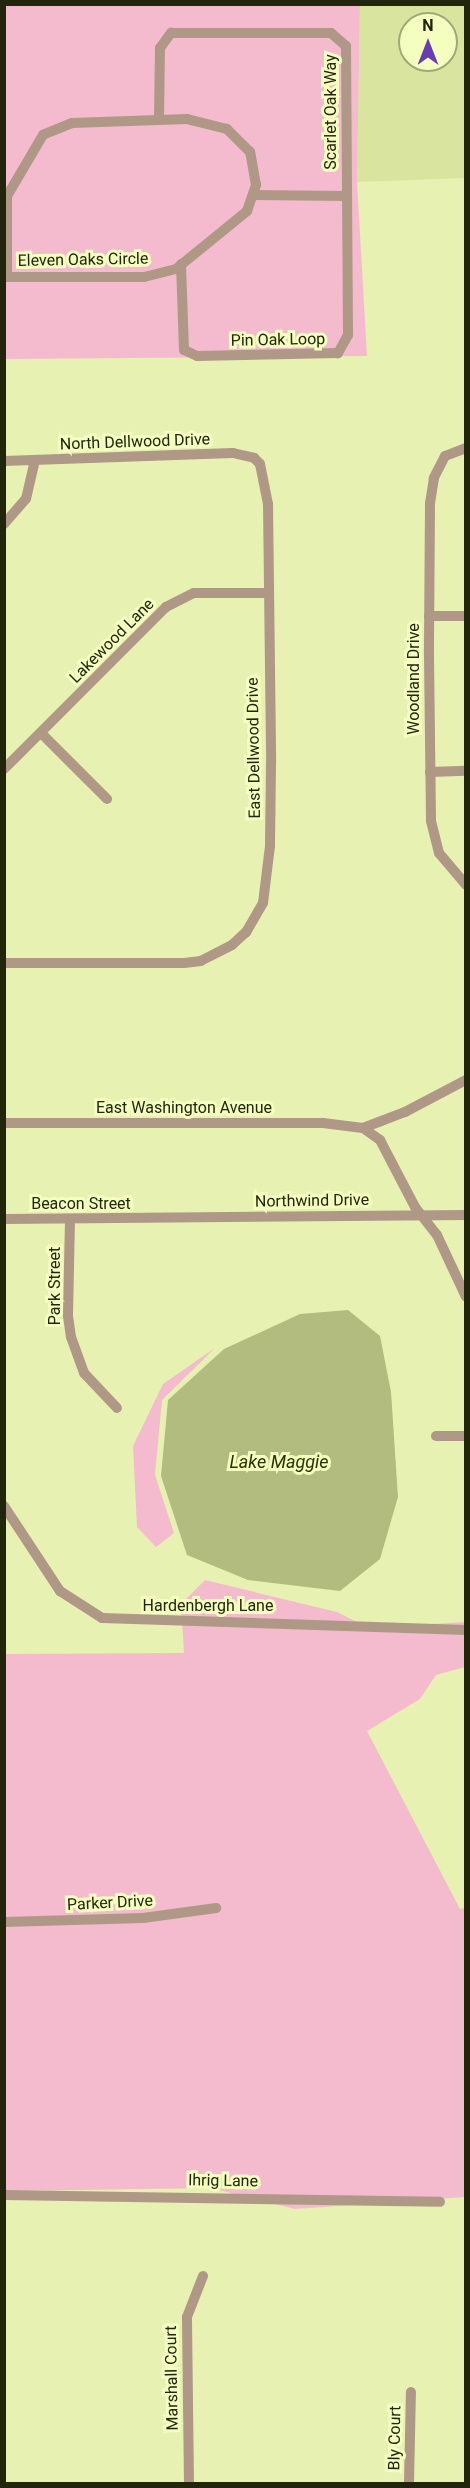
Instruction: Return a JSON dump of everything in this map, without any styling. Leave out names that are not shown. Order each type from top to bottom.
[{"type":"street","name":"Scarlet Oak Way","points":[[159,120],[160,48],[171,33],[331,33],[346,46],[345,196]]},
{"type":"street","name":"Eleven Oaks Circle","points":[[187,120],[227,129],[250,152],[256,185],[254,195],[247,211],[181,264],[144,277],[6,277],[8,196],[43,135],[72,123],[187,120]]},
{"type":"street","points":[[254,195],[345,196]]},
{"type":"street","name":"Pin Oak Loop","points":[[181,264],[184,350],[197,356],[338,353],[348,335],[345,196]]},
{"type":"street","name":"Woodland Drive","points":[[465,448],[452,451],[439,464],[430,503],[429,616],[430,772],[434,840],[452,872],[465,885]]},
{"type":"street","name":"North Dellwood Drive","points":[[4,460],[35,461],[233,453],[254,458],[261,467]]},
{"type":"street","points":[[4,524],[26,499],[35,461]]},
{"type":"street","name":"East Dellwood Drive","points":[[4,963],[201,961],[215,955],[246,933],[263,903],[270,846],[268,504],[261,467]]},
{"type":"street","name":"Lakewood Lane","points":[[4,769],[174,602],[194,593],[267,592]]},
{"type":"street","points":[[429,616],[465,616]]},
{"type":"street","points":[[42,734],[107,799]]},
{"type":"street","points":[[430,772],[465,771]]},
{"type":"street","points":[[363,1128],[405,1112],[465,1080]]},
{"type":"street","name":"East Washington Avenue","points":[[4,1122],[323,1123],[363,1128]]},
{"type":"street","points":[[363,1128],[380,1140],[421,1216],[437,1235],[465,1298]]},
{"type":"street","name":"Northwind Drive","points":[[159,1219],[465,1215]]},
{"type":"street","name":"Beacon Street","points":[[4,1219],[159,1219]]},
{"type":"street","name":"Park Street","points":[[70,1220],[68,1316],[71,1336],[84,1372],[117,1408]]},
{"type":"street","points":[[436,1436],[465,1436]]},
{"type":"street","name":"Hardenbergh Lane","points":[[4,1506],[60,1591],[102,1618],[465,1630]]},
{"type":"street","name":"Parker Drive","points":[[4,1922],[143,1918],[216,1908]]},
{"type":"street","name":"Ihrig Lane","points":[[4,2195],[440,2202]]},
{"type":"street","name":"Marshall Court","points":[[189,2484],[187,2317],[203,2276]]},
{"type":"street","name":"Bly Court","points":[[409,2484],[411,2392]]},
{"type":"shaded area","points":[[4,5],[360,5],[357,182],[367,356],[5,359]]},
{"type":"shaded area","points":[[360,5],[465,5],[465,178],[357,182]]},
{"type":"shaded area","points":[[215,1348],[162,1400],[155,1475],[174,1533],[156,1547],[137,1527],[133,1446],[163,1384]]},
{"type":"shaded area","points":[[205,1580],[337,1612],[369,1628],[465,1622],[465,1667],[436,1675],[420,1699],[367,1731],[460,1909],[465,1908],[465,2197],[295,2209],[211,2188],[5,2191],[4,1654],[184,1653],[181,1604]]},
{"type":"water","name":"Lake Maggie","points":[[348,1310],[380,1336],[391,1392],[398,1497],[380,1559],[340,1591],[248,1580],[187,1555],[161,1476],[168,1400],[224,1349],[300,1314]]}]
